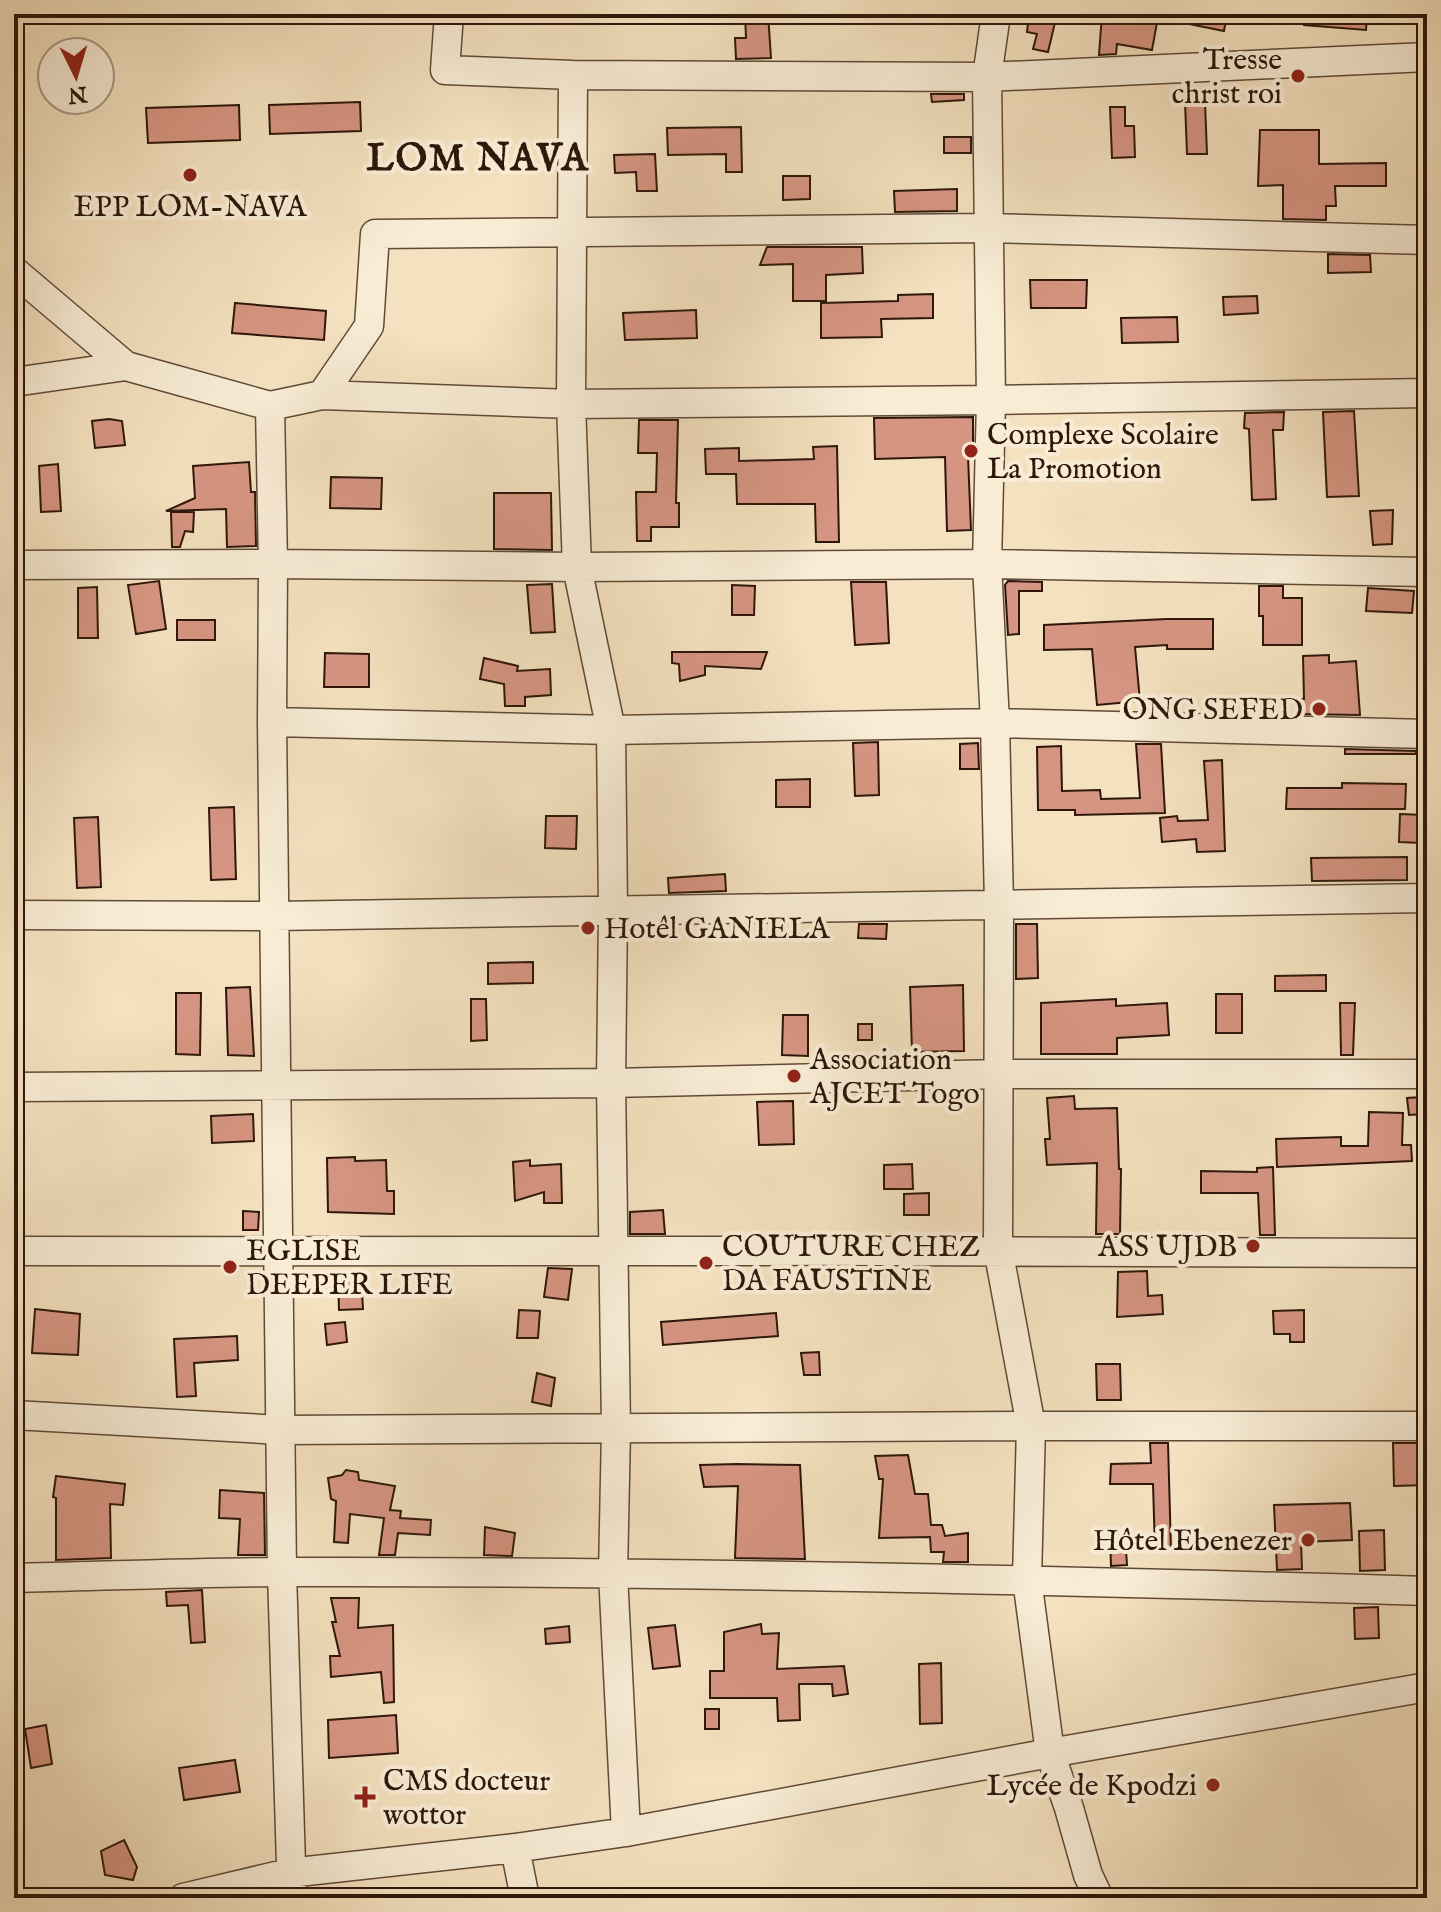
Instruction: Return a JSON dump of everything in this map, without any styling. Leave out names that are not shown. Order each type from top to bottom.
[{"type":"street","points":[[449,14],[445,70],[573,75],[987,77],[1427,57]]},
{"type":"street","points":[[996,14],[987,77],[991,400],[987,564],[995,723],[999,905],[998,1249],[1031,1426],[1027,1579],[1050,1753],[1088,1875],[1099,1898]]},
{"type":"street","points":[[573,75],[571,404],[577,567],[611,730],[611,1083],[616,1429],[613,1574],[626,1832]]},
{"type":"street","points":[[322,395],[369,326],[375,234],[987,228],[1427,240]]},
{"type":"street","points":[[14,271],[126,366]]},
{"type":"street","points":[[14,382],[126,366],[270,406],[322,395],[571,404],[1427,393]]},
{"type":"street","points":[[270,406],[282,1572],[290,1886]]},
{"type":"street","points":[[14,565],[577,567],[987,564],[1427,572]]},
{"type":"street","points":[[272,722],[611,730],[995,723],[1427,734]]},
{"type":"street","points":[[14,915],[275,916],[1427,898]]},
{"type":"street","points":[[14,1087],[611,1083],[999,1074],[1427,1074]]},
{"type":"street","points":[[14,1251],[998,1249],[1427,1253]]},
{"type":"street","points":[[14,1415],[281,1430],[1427,1426]]},
{"type":"street","points":[[14,1578],[282,1572],[613,1574],[1027,1579],[1427,1591]]},
{"type":"street","points":[[183,1898],[290,1886],[626,1832],[1427,1687]]},
{"type":"street","points":[[515,1848],[525,1898]]},
{"type":"building","points":[[745,14],[768,14],[771,58],[736,59],[735,38],[746,38]]},
{"type":"building","points":[[1029,14],[1057,14],[1048,52],[1033,49],[1037,34],[1027,32]]},
{"type":"building","points":[[1102,14],[1158,17],[1152,50],[1117,44],[1116,54],[1099,55]]},
{"type":"building","points":[[1174,14],[1227,14],[1224,31],[1174,21]]},
{"type":"building","points":[[1304,14],[1367,14],[1366,30],[1304,25]]},
{"type":"building","points":[[931,94],[964,94],[964,100],[932,102]]},
{"type":"building","points":[[360,102],[361,131],[270,134],[269,105]]},
{"type":"building","points":[[1185,102],[1205,102],[1207,154],[1187,154]]},
{"type":"building","points":[[239,105],[240,140],[148,143],[146,108]]},
{"type":"building","points":[[1110,107],[1125,107],[1125,126],[1134,126],[1135,157],[1112,158]]},
{"type":"building","points":[[741,127],[742,172],[726,172],[726,154],[668,155],[667,128]]},
{"type":"building","points":[[1260,130],[1319,130],[1319,164],[1386,163],[1386,186],[1335,186],[1336,206],[1326,206],[1326,220],[1283,219],[1283,185],[1258,186]]},
{"type":"building","points":[[944,137],[971,137],[971,153],[944,153]]},
{"type":"building","points":[[655,154],[657,191],[637,191],[636,172],[615,173],[614,155]]},
{"type":"building","points":[[783,176],[810,176],[810,199],[783,200]]},
{"type":"building","points":[[957,189],[957,211],[895,212],[894,191]]},
{"type":"building","points":[[767,247],[862,247],[863,273],[826,275],[826,301],[793,301],[793,264],[760,265]]},
{"type":"building","points":[[1328,254],[1370,255],[1371,272],[1328,273]]},
{"type":"building","points":[[1030,280],[1087,280],[1086,308],[1031,308]]},
{"type":"building","points":[[933,294],[933,318],[881,319],[882,337],[821,338],[821,303],[898,301],[898,295]]},
{"type":"building","points":[[1257,296],[1258,313],[1224,315],[1223,297]]},
{"type":"building","points":[[235,303],[326,311],[324,340],[232,333]]},
{"type":"building","points":[[696,310],[697,338],[625,340],[623,313]]},
{"type":"building","points":[[1177,317],[1178,342],[1122,343],[1121,318]]},
{"type":"building","points":[[1354,411],[1359,496],[1327,497],[1323,412]]},
{"type":"building","points":[[1284,412],[1283,430],[1273,430],[1276,499],[1252,500],[1249,429],[1244,428],[1245,413]]},
{"type":"building","points":[[973,417],[973,456],[968,456],[971,530],[947,531],[945,457],[875,459],[874,418]]},
{"type":"building","points":[[639,420],[678,420],[676,503],[679,503],[679,527],[651,527],[651,541],[637,541],[636,492],[656,492],[657,453],[638,453]]},
{"type":"building","points":[[92,421],[122,421],[125,445],[95,448]]},
{"type":"building","points":[[837,446],[839,542],[816,542],[815,504],[737,504],[736,474],[706,474],[705,449],[739,448],[739,461],[814,459],[813,447]]},
{"type":"building","points":[[249,462],[251,492],[255,492],[256,546],[227,547],[226,509],[166,511],[195,498],[193,466]]},
{"type":"building","points":[[58,464],[61,511],[41,512],[39,466]]},
{"type":"building","points":[[331,477],[382,478],[381,509],[330,508]]},
{"type":"building","points":[[494,493],[551,493],[552,550],[494,549]]},
{"type":"building","points":[[1393,510],[1392,544],[1373,545],[1370,511]]},
{"type":"building","points":[[171,512],[194,512],[193,532],[185,531],[180,547],[172,547]]},
{"type":"building","points":[[159,581],[166,629],[136,634],[128,585]]},
{"type":"building","points":[[1008,581],[1042,582],[1042,591],[1019,591],[1019,634],[1008,635],[1005,585]]},
{"type":"building","points":[[851,582],[886,582],[889,643],[855,645]]},
{"type":"building","points":[[552,584],[555,632],[531,633],[527,585]]},
{"type":"building","points":[[732,585],[755,586],[754,615],[732,615]]},
{"type":"building","points":[[1259,586],[1283,586],[1283,598],[1302,598],[1302,645],[1263,645]]},
{"type":"building","points":[[97,587],[98,638],[78,638],[78,588]]},
{"type":"building","points":[[1368,588],[1414,591],[1412,613],[1366,611]]},
{"type":"building","points":[[1213,619],[1213,649],[1167,649],[1167,645],[1135,647],[1140,701],[1097,705],[1092,649],[1044,650],[1044,625]]},
{"type":"building","points":[[177,620],[215,620],[215,640],[177,640]]},
{"type":"building","points":[[672,652],[767,652],[761,669],[705,666],[705,675],[680,681],[679,664],[672,663]]},
{"type":"building","points":[[325,653],[369,654],[369,687],[324,687]]},
{"type":"building","points":[[1329,655],[1329,663],[1356,661],[1360,715],[1300,714],[1299,699],[1304,699],[1303,656]]},
{"type":"building","points":[[484,658],[518,666],[517,671],[550,669],[551,695],[525,697],[525,706],[505,706],[504,684],[480,679]]},
{"type":"building","points":[[878,742],[879,795],[855,796],[853,743]]},
{"type":"building","points":[[978,743],[979,769],[960,769],[960,744]]},
{"type":"building","points":[[1136,744],[1161,744],[1165,813],[1075,815],[1075,810],[1038,810],[1037,747],[1061,746],[1062,791],[1100,790],[1101,799],[1140,798]]},
{"type":"building","points":[[1345,749],[1416,751],[1416,754],[1345,754]]},
{"type":"building","points":[[1222,760],[1225,851],[1197,852],[1196,839],[1162,842],[1160,818],[1177,816],[1178,821],[1208,820],[1204,761]]},
{"type":"building","points":[[810,779],[810,807],[776,807],[776,780]]},
{"type":"building","points":[[1342,783],[1406,784],[1405,809],[1286,809],[1287,788],[1342,788]]},
{"type":"building","points":[[234,807],[236,879],[211,880],[209,808]]},
{"type":"building","points":[[1400,814],[1424,815],[1422,843],[1399,842]]},
{"type":"building","points":[[546,816],[577,816],[576,849],[545,848]]},
{"type":"building","points":[[98,817],[101,887],[77,888],[74,818]]},
{"type":"building","points":[[1407,857],[1407,880],[1312,881],[1311,858]]},
{"type":"building","points":[[725,874],[726,891],[669,893],[668,878]]},
{"type":"building","points":[[859,924],[887,924],[886,939],[858,938]]},
{"type":"building","points":[[1016,924],[1037,924],[1038,978],[1016,979]]},
{"type":"building","points":[[533,962],[533,983],[488,984],[488,963]]},
{"type":"building","points":[[1326,975],[1326,991],[1275,991],[1275,976]]},
{"type":"building","points":[[963,985],[964,1051],[912,1052],[910,987]]},
{"type":"building","points":[[250,987],[254,1056],[228,1055],[226,988]]},
{"type":"building","points":[[176,993],[201,993],[200,1055],[176,1054]]},
{"type":"building","points":[[1216,994],[1242,994],[1242,1033],[1216,1033]]},
{"type":"building","points":[[471,999],[486,999],[487,1040],[471,1041]]},
{"type":"building","points":[[1116,999],[1116,1006],[1167,1003],[1169,1035],[1117,1038],[1117,1054],[1041,1054],[1041,1003]]},
{"type":"building","points":[[1340,1003],[1355,1003],[1353,1055],[1341,1055]]},
{"type":"building","points":[[783,1015],[808,1015],[808,1056],[782,1055]]},
{"type":"building","points":[[858,1024],[872,1024],[872,1040],[858,1040]]},
{"type":"building","points":[[1074,1096],[1075,1109],[1117,1108],[1121,1169],[1120,1234],[1096,1234],[1097,1163],[1047,1165],[1045,1139],[1050,1139],[1047,1098]]},
{"type":"building","points":[[1422,1097],[1424,1114],[1409,1115],[1407,1098]]},
{"type":"building","points":[[793,1101],[794,1144],[759,1145],[757,1102]]},
{"type":"building","points":[[1369,1112],[1403,1113],[1402,1145],[1411,1145],[1412,1161],[1277,1167],[1276,1139],[1341,1137],[1341,1146],[1368,1146]]},
{"type":"building","points":[[253,1114],[254,1141],[212,1143],[211,1116]]},
{"type":"building","points":[[355,1157],[355,1161],[386,1160],[387,1191],[394,1191],[394,1214],[328,1212],[327,1158]]},
{"type":"building","points":[[530,1160],[530,1166],[561,1164],[562,1203],[544,1203],[544,1192],[515,1201],[513,1162]]},
{"type":"building","points":[[912,1164],[913,1189],[884,1189],[884,1165]]},
{"type":"building","points":[[1273,1167],[1275,1235],[1260,1235],[1258,1193],[1201,1193],[1201,1171],[1257,1172],[1257,1168]]},
{"type":"building","points":[[929,1193],[929,1215],[904,1215],[904,1194]]},
{"type":"building","points":[[663,1210],[665,1234],[630,1234],[630,1212]]},
{"type":"building","points":[[243,1211],[259,1212],[258,1230],[243,1230]]},
{"type":"building","points":[[548,1268],[572,1269],[568,1300],[544,1297]]},
{"type":"building","points":[[1147,1271],[1148,1296],[1162,1295],[1163,1314],[1117,1317],[1118,1272]]},
{"type":"building","points":[[361,1275],[363,1309],[339,1310],[338,1276]]},
{"type":"building","points":[[35,1309],[80,1314],[78,1355],[32,1353]]},
{"type":"building","points":[[519,1310],[540,1311],[538,1338],[517,1338]]},
{"type":"building","points":[[1304,1310],[1304,1342],[1290,1342],[1290,1334],[1274,1334],[1273,1311]]},
{"type":"building","points":[[776,1313],[778,1336],[663,1345],[661,1322]]},
{"type":"building","points":[[345,1322],[347,1342],[327,1345],[325,1324]]},
{"type":"building","points":[[237,1336],[238,1360],[194,1363],[196,1396],[177,1397],[174,1339]]},
{"type":"building","points":[[819,1352],[820,1375],[804,1375],[801,1353]]},
{"type":"building","points":[[1096,1364],[1120,1364],[1121,1400],[1097,1400]]},
{"type":"building","points":[[537,1373],[555,1378],[551,1406],[532,1402]]},
{"type":"building","points":[[1150,1443],[1168,1443],[1171,1550],[1155,1550],[1153,1484],[1110,1484],[1111,1464],[1151,1463]]},
{"type":"building","points":[[1393,1443],[1427,1443],[1427,1485],[1394,1486]]},
{"type":"building","points":[[908,1455],[915,1494],[928,1494],[931,1525],[942,1525],[945,1536],[968,1533],[968,1562],[943,1562],[944,1552],[931,1552],[930,1537],[879,1538],[883,1479],[879,1479],[875,1456]]},
{"type":"building","points":[[700,1465],[800,1465],[805,1559],[735,1558],[738,1486],[704,1487]]},
{"type":"building","points":[[346,1470],[358,1472],[359,1480],[395,1486],[390,1510],[401,1511],[400,1518],[431,1520],[430,1535],[398,1533],[395,1555],[379,1555],[384,1518],[350,1514],[348,1543],[334,1542],[336,1501],[331,1499],[328,1478],[342,1475]]},
{"type":"building","points":[[56,1476],[125,1484],[123,1505],[110,1504],[111,1558],[56,1560],[56,1498],[53,1497]]},
{"type":"building","points":[[220,1490],[264,1493],[265,1555],[238,1555],[240,1519],[219,1518]]},
{"type":"building","points":[[1350,1503],[1352,1540],[1301,1542],[1302,1569],[1277,1570],[1274,1505]]},
{"type":"building","points":[[485,1527],[515,1533],[512,1556],[484,1555]]},
{"type":"building","points":[[1384,1530],[1385,1570],[1360,1571],[1359,1531]]},
{"type":"building","points":[[1125,1535],[1127,1565],[1111,1566],[1110,1536]]},
{"type":"building","points":[[202,1590],[205,1642],[191,1643],[188,1605],[167,1606],[166,1592]]},
{"type":"building","points":[[331,1598],[359,1598],[358,1628],[393,1625],[394,1702],[384,1703],[381,1672],[331,1677],[330,1656],[340,1656],[332,1622],[336,1622]]},
{"type":"building","points":[[1378,1607],[1379,1638],[1355,1639],[1354,1608]]},
{"type":"building","points":[[761,1624],[762,1634],[779,1633],[777,1669],[844,1666],[848,1694],[833,1696],[832,1684],[799,1684],[800,1720],[778,1721],[777,1698],[710,1698],[710,1671],[724,1671],[724,1632]]},
{"type":"building","points":[[675,1625],[680,1666],[653,1669],[648,1628]]},
{"type":"building","points":[[569,1626],[570,1642],[546,1644],[545,1629]]},
{"type":"building","points":[[941,1663],[942,1723],[920,1724],[919,1664]]},
{"type":"building","points":[[705,1709],[719,1709],[719,1729],[705,1729]]},
{"type":"building","points":[[396,1715],[398,1753],[329,1758],[328,1720]]},
{"type":"building","points":[[46,1725],[52,1764],[31,1768],[25,1729]]},
{"type":"building","points":[[235,1760],[240,1792],[184,1800],[179,1768]]},
{"type":"building","points":[[124,1840],[137,1867],[133,1880],[105,1875],[101,1851]]},
{"type":"place","name":"Tresse christ roi","points":[[1298,76]]},
{"type":"place","name":"EPP LOM-NAVA","points":[[190,175]]},
{"type":"place","name":"Complexe Scolaire La Promotion","points":[[971,451]]},
{"type":"place","name":"ONG SEFED","points":[[1319,709]]},
{"type":"place","name":"Hotêl GANIELA","points":[[588,928]]},
{"type":"place","name":"Association AJCET Togo","points":[[794,1076]]},
{"type":"place","name":"ASS UJDB","points":[[1253,1246]]},
{"type":"place","name":"COUTURE CHEZ DA FAUSTINE","points":[[706,1263]]},
{"type":"place","name":"EGLISE DEEPER LIFE","points":[[230,1267]]},
{"type":"place","name":"Hôtel Ebenezer","points":[[1308,1540]]},
{"type":"place","name":"Lycée de Kpodzi","points":[[1213,1785]]},
{"type":"place","name":"CMS docteur wottor","points":[[365,1797]]},
{"type":"district","name":"LOM NAVA","points":[[478,157]]}]
